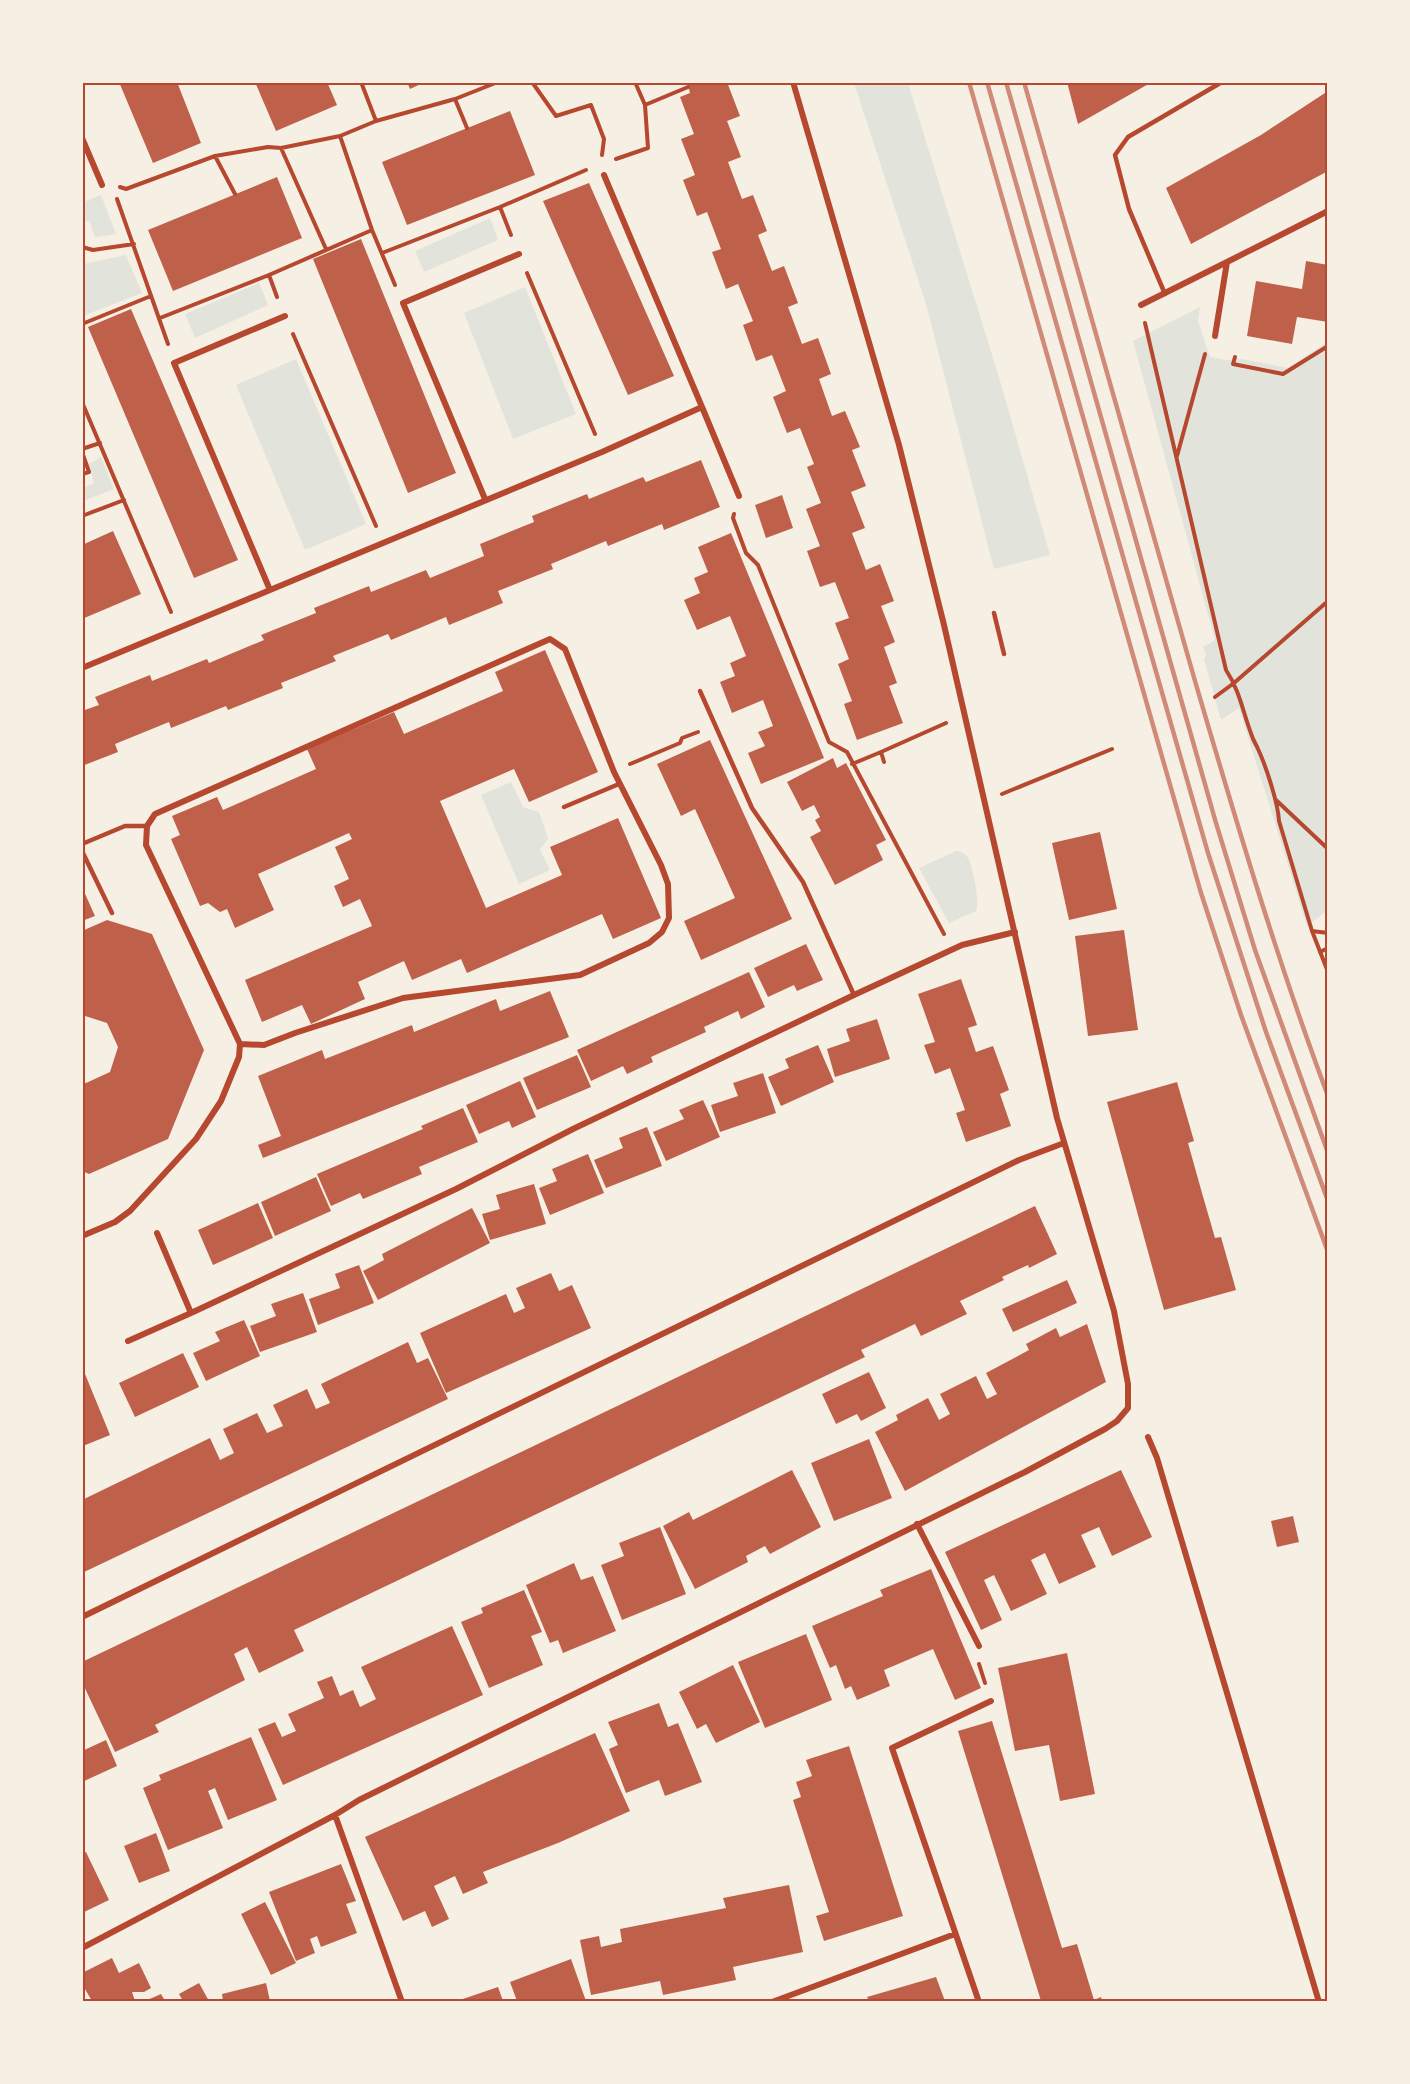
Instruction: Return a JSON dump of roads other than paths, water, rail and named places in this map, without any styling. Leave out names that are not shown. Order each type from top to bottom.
[{"type":"street","points":[[82,1948],[336,1815],[359,1800],[1024,1472],[1105,1429],[1125,1413],[1130,1398],[1114,1311],[1064,1143],[975,768],[944,625],[899,445],[793,82]]},
{"type":"street","points":[[82,138],[102,185]]},
{"type":"street","points":[[604,175],[738,496]]},
{"type":"street","points":[[1141,305],[1328,211]]},
{"type":"street","points":[[485,499],[403,303],[519,254]]},
{"type":"street","points":[[1215,336],[1227,262]]},
{"type":"street","points":[[270,590],[174,363],[285,316]]},
{"type":"street","points":[[82,668],[602,452],[702,407]]},
{"type":"street","points":[[82,1236],[115,1222],[130,1211],[196,1139],[223,1097],[239,1058],[240,1044],[146,845],[147,826],[155,814],[550,639],[565,649],[619,784],[661,865],[668,884],[669,918],[662,932],[649,943],[580,975],[403,998],[264,1045],[240,1044]]},
{"type":"street","points":[[128,1341],[456,1189],[573,1129],[962,945],[1015,932]]},
{"type":"street","points":[[82,1617],[1019,1161],[1064,1143]]},
{"type":"street","points":[[157,1233],[191,1313]]},
{"type":"street","points":[[1148,1437],[1157,1458],[1319,2001]]},
{"type":"street","points":[[917,1524],[979,1646]]},
{"type":"street","points":[[979,2001],[892,1748],[991,1701]]},
{"type":"street","points":[[336,1815],[402,2001]]},
{"type":"street","points":[[772,2001],[955,1934]]},
{"type":"lane","points":[[1165,294],[1129,210],[1115,155],[1128,137],[1222,82]]},
{"type":"lane","points":[[994,613],[1004,654]]},
{"type":"lane","points":[[700,691],[752,808],[802,882],[854,995]]},
{"type":"lane","points":[[564,807],[619,784]]},
{"type":"lane","points":[[82,844],[125,826],[147,826]]},
{"type":"lane","points":[[82,851],[112,913]]},
{"type":"railway","points":[[969,82],[1201,893],[1241,1015],[1328,1252]]},
{"type":"railway","points":[[987,82],[1208,853],[1266,1032],[1328,1201]]},
{"type":"railway","points":[[1006,82],[1216,823],[1255,950],[1328,1153]]},
{"type":"railway","points":[[1024,82],[1226,786],[1274,942],[1328,1096]]}]
